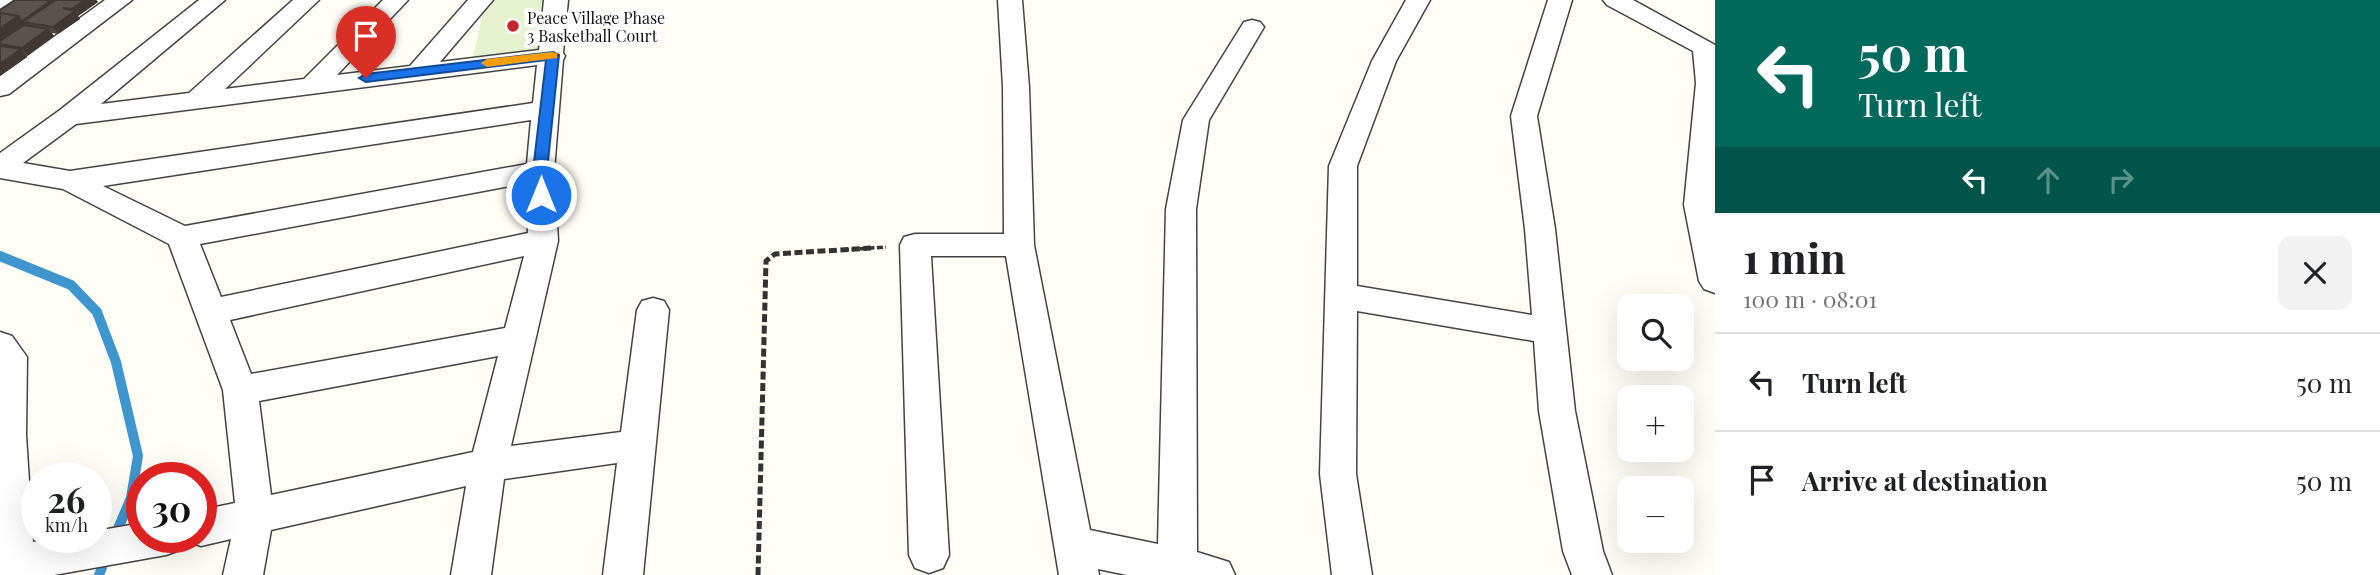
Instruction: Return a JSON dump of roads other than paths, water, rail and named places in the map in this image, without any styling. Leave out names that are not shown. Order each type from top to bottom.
[{"type":"street","points":[[0,8],[13,0]]},
{"type":"street","points":[[0,88],[120,0]]},
{"type":"street","points":[[0,168],[213,0]]},
{"type":"street","points":[[196,101],[307,0]]},
{"type":"street","points":[[312,86],[396,0]]},
{"type":"street","points":[[419,71],[481,0]]},
{"type":"street","points":[[471,575],[488,465],[543,241],[540,171],[553,55],[556,0]]},
{"type":"street","points":[[1010,0],[1016,87],[1019,245],[1076,560],[1177,567],[1215,575]]},
{"type":"street","points":[[1352,575],[1338,474],[1343,166],[1384,61],[1418,0]]},
{"type":"street","points":[[1560,0],[1524,116],[1540,229],[1558,411],[1583,551],[1592,575]]},
{"type":"street","points":[[1615,0],[1704,48],[1709,83],[1709,124],[1699,205],[1715,281]]},
{"type":"street","points":[[1177,567],[1181,209],[1196,120],[1252,27]]},
{"type":"street","points":[[69,116],[553,55]]},
{"type":"street","points":[[70,181],[547,109]]},
{"type":"street","points":[[0,168],[70,181],[182,237],[540,171]]},
{"type":"street","points":[[182,237],[240,390],[254,514],[243,575]]},
{"type":"street","points":[[210,312],[543,241]]},
{"type":"street","points":[[929,555],[915,246],[1019,245]]},
{"type":"street","points":[[1343,295],[1391,306],[1550,331]]},
{"type":"street","points":[[623,575],[653,310]]},
{"type":"street","points":[[240,390],[517,339]]},
{"type":"street","points":[[0,345],[10,356],[4,436],[7,568],[126,545]]},
{"type":"street","points":[[217,524],[488,465],[638,445]]},
{"type":"waterway","points":[[0,256],[71,285],[97,312],[116,362],[138,456],[131,498],[114,538]]},
{"type":"waterway","points":[[99,575],[107,555]]},
{"type":"place","name":"Peace Village Phase 3 Basketball Court","points":[[513,26]]}]
